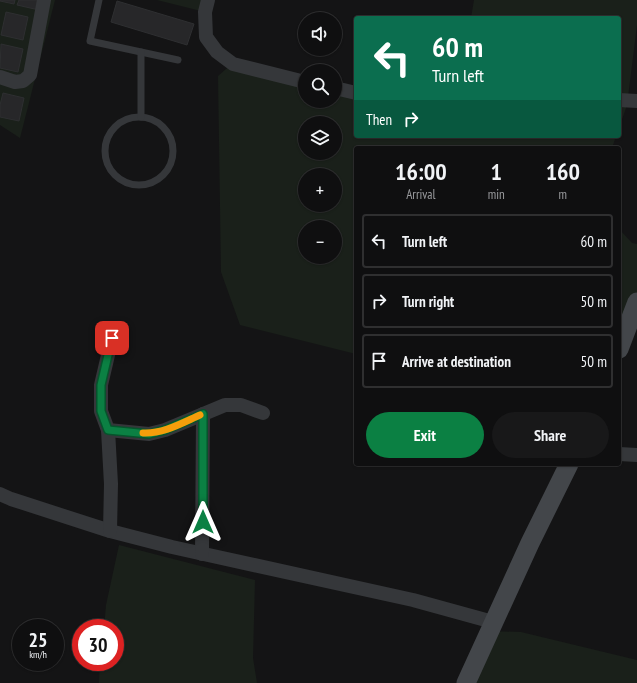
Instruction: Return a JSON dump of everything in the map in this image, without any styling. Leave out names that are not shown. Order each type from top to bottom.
[{"type":"street","points":[[0,78],[15,82],[23,82],[30,75],[44,0]]},
{"type":"street","points":[[208,0],[205,12],[206,37],[217,52],[233,64],[298,80]]},
{"type":"street","points":[[342,89],[354,92]]},
{"type":"street","points":[[621,100],[637,102]]},
{"type":"street","points":[[621,344],[637,302]]},
{"type":"street","points":[[110,531],[111,484],[108,430],[101,411],[101,385],[112,338]]},
{"type":"street","points":[[108,430],[149,434],[165,430],[225,404],[241,405],[263,413]]},
{"type":"street","points":[[202,554],[203,414]]},
{"type":"street","points":[[621,454],[637,455]]},
{"type":"street","points":[[466,683],[493,622],[569,466]]},
{"type":"street","points":[[0,494],[11,499],[110,531],[202,554],[413,600],[493,622]]},
{"type":"lane","points":[[99,0],[90,41],[178,60]]},
{"type":"lane","points":[[140,117],[141,52]]},
{"type":"lane","points":[[140,117],[152,119],[169,133],[173,144],[174,155],[164,176],[155,183],[144,186],[132,186],[113,174],[107,164],[105,153],[106,142],[111,132],[119,123],[129,118],[140,117]]},
{"type":"shaded area","points":[[0,0],[55,0],[20,138],[0,125]]},
{"type":"shaded area","points":[[157,0],[207,0],[205,12]]},
{"type":"shaded area","points":[[474,0],[637,0],[637,25],[627,105],[621,122],[621,16],[471,16]]},
{"type":"shaded area","points":[[234,62],[298,78],[298,108],[342,108],[342,88],[354,91],[354,138],[615,138],[613,146],[354,146],[354,354],[240,325],[221,272],[218,76]]},
{"type":"shaded area","points":[[621,231],[632,243],[637,244],[637,302],[621,344]]},
{"type":"shaded area","points":[[119,545],[255,580],[253,658],[257,683],[99,683],[100,671],[124,671],[124,619],[105,619],[106,605]]},
{"type":"shaded area","points":[[489,631],[521,632],[637,660],[637,683],[466,683]]},
{"type":"building","points":[[0,0],[15,0],[14,4]]},
{"type":"building","points":[[19,0],[42,0],[39,10],[17,5]]},
{"type":"building","points":[[117,1],[194,24],[187,45],[111,22]]},
{"type":"building","points":[[6,12],[28,17],[23,40],[1,35]]},
{"type":"building","points":[[1,44],[23,49],[18,72],[0,68]]},
{"type":"building","points":[[3,93],[24,98],[19,121],[0,117],[0,105]]},
{"type":"slow traffic","points":[[143,433],[149,434],[165,430],[200,415]]},
{"type":"route","points":[[112,338],[101,385],[101,411],[108,430],[149,434],[165,430],[203,414],[203,522]]}]
